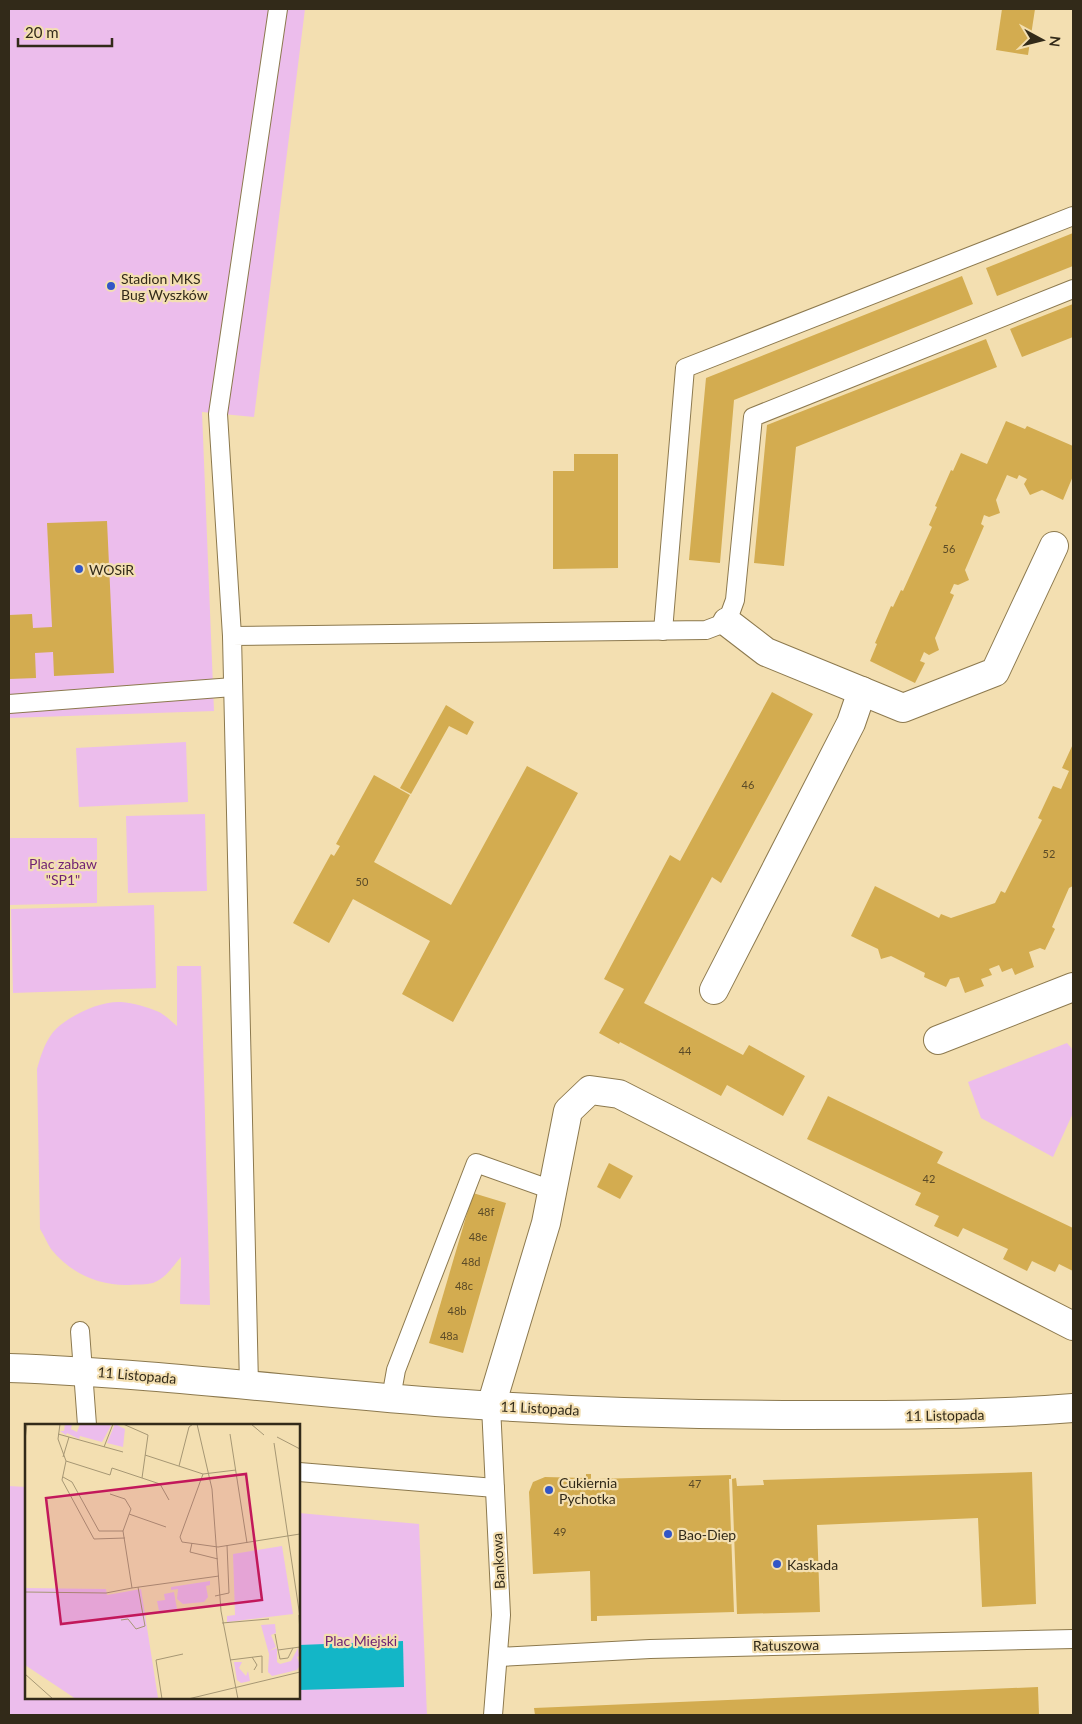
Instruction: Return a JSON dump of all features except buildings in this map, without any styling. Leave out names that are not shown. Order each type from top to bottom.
[{"type":"street","points":[[727,622],[766,652],[903,708],[995,672],[1054,546]]},
{"type":"street","points":[[714,990],[851,722],[862,691]]},
{"type":"street","points":[[938,1040],[1073,987]]},
{"type":"street","points":[[491,1406],[546,1223],[568,1111],[590,1090],[619,1094],[1073,1326]]},
{"type":"street","name":"11 Listopada","points":[[9,1368],[83,1371],[491,1406],[587,1411],[785,1415],[982,1414],[1073,1408]]},
{"type":"lane","points":[[249,1385],[232,636],[218,414],[278,9]]},
{"type":"lane","points":[[663,631],[685,368],[1073,216]]},
{"type":"lane","points":[[232,636],[706,630],[727,622],[734,600],[753,417],[1073,289]]},
{"type":"lane","points":[[9,704],[233,687]]},
{"type":"lane","points":[[391,1398],[396,1370],[476,1162],[552,1190]]},
{"type":"lane","points":[[80,1332],[88,1424]]},
{"type":"lane","name":"Bankowa","points":[[491,1406],[501,1614],[493,1715]]},
{"type":"lane","points":[[300,1472],[495,1488]]},
{"type":"lane","name":"Ratuszowa","points":[[498,1657],[650,1648],[1073,1639]]},
{"type":"green space","points":[[9,9],[305,9],[254,417],[202,412],[214,711],[9,718]]},
{"type":"green space","points":[[186,742],[188,802],[79,807],[76,748]]},
{"type":"green space","points":[[205,814],[207,891],[128,893],[126,816]]},
{"type":"green space","name":"Plac zabaw \"SP1\"","points":[[9,838],[97,838],[97,903],[9,905]]},
{"type":"green space","points":[[154,905],[156,988],[13,993],[11,909]]},
{"type":"green space","points":[[177,966],[201,966],[210,1305],[180,1304],[181,1257],[165,1275],[153,1283],[118,1285],[107,1283],[86,1276],[67,1265],[51,1249],[40,1229],[37,1069],[47,1042],[57,1028],[71,1018],[87,1009],[113,1002],[130,1003],[150,1008],[161,1013],[177,1026]]},
{"type":"green space","points":[[1067,1043],[1073,1050],[1073,1113],[1053,1157],[981,1118],[968,1082]]},
{"type":"green space","name":"Plac Miejski","points":[[9,1486],[25,1487],[25,1699],[300,1699],[300,1513],[419,1524],[427,1715],[9,1715]]},
{"type":"water","points":[[403,1641],[404,1687],[300,1690],[300,1645]]},
{"type":"place","name":"Stadion MKS Bug Wyszków","points":[[111,286]]},
{"type":"place","name":"WOSiR","points":[[79,569]]},
{"type":"place","name":"Cukiernia Pychotka","points":[[549,1490]]},
{"type":"place","name":"Bao-Diep","points":[[668,1534]]},
{"type":"place","name":"Kaskada","points":[[777,1564]]}]
